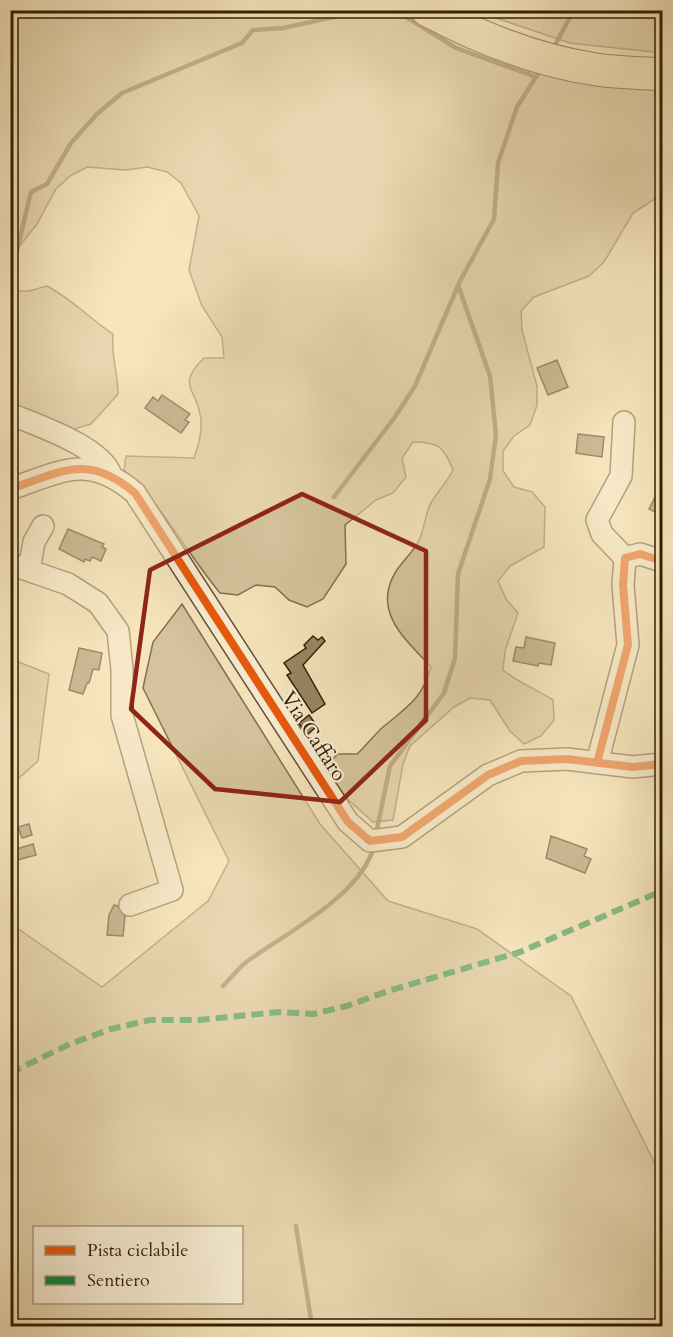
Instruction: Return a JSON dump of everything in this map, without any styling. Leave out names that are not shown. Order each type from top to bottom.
[{"type":"highway","points":[[427,10],[471,33],[524,53],[593,69],[663,74]]},
{"type":"street","points":[[10,414],[96,455],[108,468],[111,476]]},
{"type":"street","points":[[597,763],[628,645],[623,585],[625,558],[602,534],[597,520],[621,476],[624,422]]},
{"type":"street","name":"Via Caffaro","points":[[10,489],[61,471],[84,468],[100,470],[135,493],[348,822],[370,841],[402,837],[488,775],[521,761],[567,759],[633,767],[663,764]]},
{"type":"street","points":[[43,526],[20,567],[68,584],[98,603],[118,631],[122,669],[122,715],[172,890],[130,905]]},
{"type":"street","points":[[625,558],[640,554],[663,561]]},
{"type":"highlighted area","points":[[302,494],[426,551],[426,720],[340,802],[215,789],[131,709],[150,570]]},
{"type":"shaded area","points":[[11,11],[400,11],[465,45],[662,86],[662,194],[633,213],[604,262],[589,276],[534,297],[521,311],[522,330],[537,386],[537,405],[530,425],[514,436],[503,451],[503,471],[514,487],[532,492],[545,507],[544,547],[510,566],[498,581],[506,599],[518,613],[505,651],[503,670],[553,700],[554,720],[541,736],[524,744],[510,731],[490,700],[470,698],[454,707],[410,746],[403,764],[393,820],[373,822],[332,785],[324,767],[338,754],[357,754],[380,730],[413,702],[428,678],[431,667],[395,624],[387,600],[395,573],[417,545],[430,505],[453,470],[450,462],[439,447],[429,443],[413,442],[402,458],[406,477],[393,493],[376,500],[345,525],[346,564],[323,599],[307,607],[289,600],[275,587],[256,585],[238,595],[220,593],[163,514],[124,470],[126,456],[194,458],[201,421],[189,382],[195,368],[204,358],[224,358],[222,337],[202,306],[189,270],[199,216],[181,183],[167,172],[147,167],[126,170],[87,167],[70,176],[56,189],[37,224],[11,257]]},
{"type":"shaded area","points":[[475,11],[662,11],[662,53],[570,43]]},
{"type":"shaded area","points":[[47,286],[113,334],[118,394],[91,424],[71,430],[11,405],[10,291],[29,291]]},
{"type":"shaded area","points":[[182,604],[320,824],[388,901],[477,929],[571,996],[662,1178],[662,1326],[11,1326],[11,924],[102,987],[208,901],[229,861],[143,688],[153,642]]},
{"type":"shaded area","points":[[11,659],[49,674],[38,761],[11,785]]},
{"type":"building","points":[[557,360],[568,387],[548,395],[537,368]]},
{"type":"building","points":[[162,395],[190,414],[185,420],[189,422],[181,433],[145,408],[153,397],[158,401]]},
{"type":"building","points":[[578,434],[604,437],[602,457],[576,453]]},
{"type":"building","points":[[663,481],[663,507],[659,514],[649,509]]},
{"type":"building","points":[[68,529],[104,544],[102,547],[106,549],[101,561],[92,557],[90,561],[85,559],[84,562],[59,549]]},
{"type":"building","points":[[313,636],[318,640],[322,637],[325,641],[303,665],[325,704],[312,713],[287,675],[291,673],[284,663],[306,648],[304,645]]},
{"type":"building","points":[[526,637],[555,643],[551,665],[539,663],[538,666],[513,661],[516,647],[524,648]]},
{"type":"building","points":[[79,648],[102,653],[99,670],[93,669],[83,694],[69,690]]},
{"type":"building","points":[[309,715],[317,726],[307,735],[299,723]]},
{"type":"building","points":[[29,824],[32,835],[22,838],[18,827]]},
{"type":"building","points":[[551,836],[587,849],[584,856],[591,859],[585,873],[546,858]]},
{"type":"building","points":[[33,844],[36,855],[10,862],[10,851]]},
{"type":"building","points":[[114,905],[118,906],[125,916],[123,936],[107,935],[109,915]]},
{"type":"waterway","points":[[10,280],[31,192],[47,184],[71,143],[97,114],[122,93],[242,43],[253,30],[283,28],[366,10]]},
{"type":"waterway","points":[[395,10],[456,48],[536,77]]},
{"type":"waterway","points":[[555,45],[574,10]]},
{"type":"waterway","points":[[334,497],[395,417],[415,386],[460,281],[494,219],[498,163],[517,107],[539,72]]},
{"type":"waterway","points":[[376,834],[390,766],[444,693],[455,658],[458,574],[490,479],[496,435],[490,376],[458,285]]},
{"type":"waterway","points":[[223,986],[245,963],[303,924],[340,895],[356,879],[367,863],[374,845]]},
{"type":"waterway","points":[[296,1226],[312,1326]]},
{"type":"marked path","points":[[10,1073],[70,1044],[111,1029],[150,1020],[199,1020],[279,1012],[313,1014],[347,1006],[388,991],[520,952],[662,891]]},
{"type":"cycle path","points":[[10,489],[60,472],[89,469],[103,473],[135,493],[348,822],[370,841],[402,837],[488,775],[521,761],[567,759],[633,767],[662,764]]},
{"type":"cycle path","points":[[597,763],[628,645],[623,585],[625,558],[640,554],[662,561]]}]
